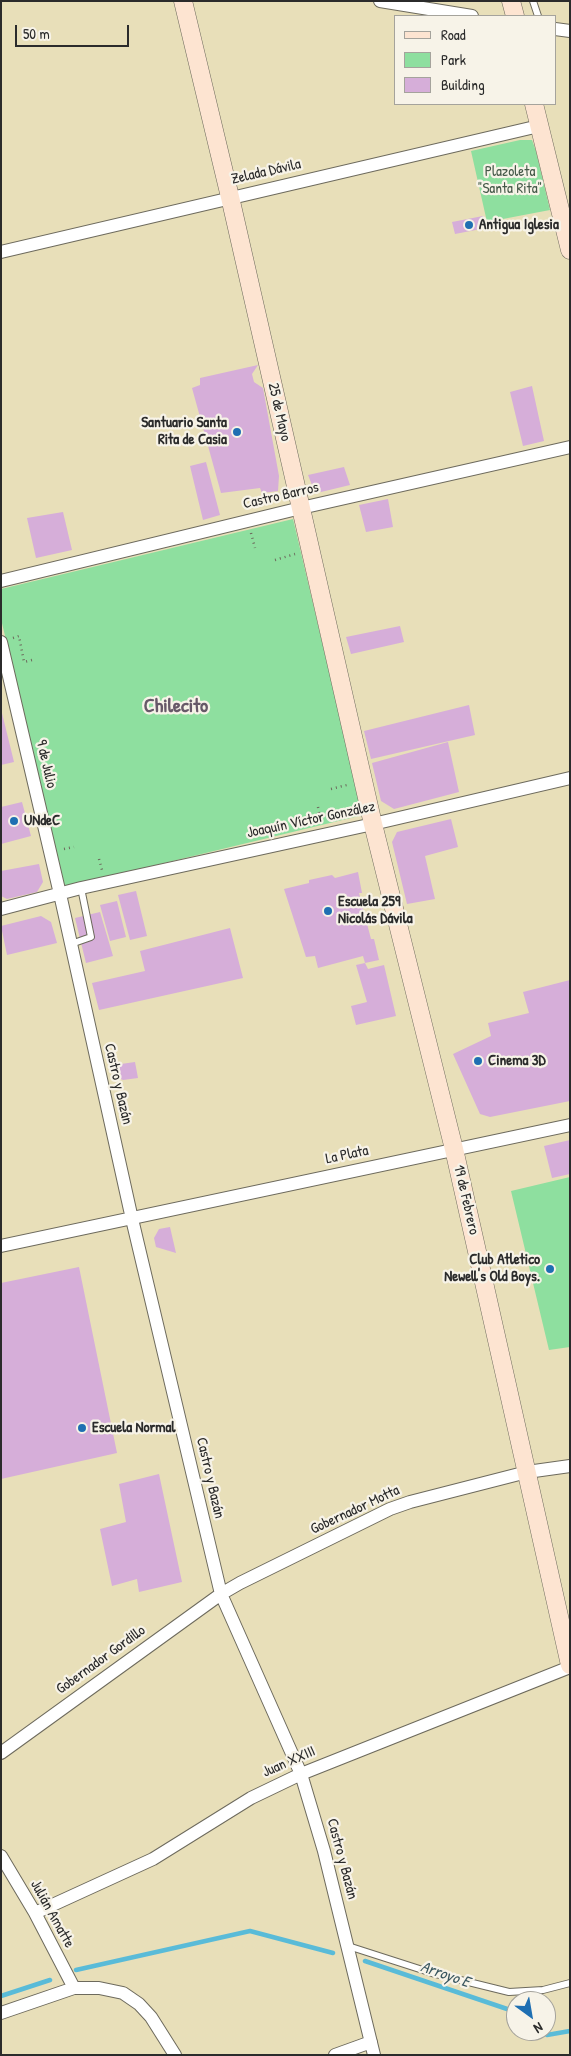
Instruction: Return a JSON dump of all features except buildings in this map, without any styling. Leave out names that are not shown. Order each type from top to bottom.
[{"type":"main road","name":"25 de Mayo","points":[[183,1],[230,197],[373,824]]},
{"type":"main road","points":[[511,1],[515,15]]},
{"type":"main road","points":[[534,105],[568,239]]},
{"type":"main road","name":"19 de Febrero","points":[[373,824],[454,1148],[570,1666]]},
{"type":"street","points":[[380,1],[466,15]]},
{"type":"street","points":[[556,29],[570,31]]},
{"type":"street","name":"Zelada Dávila","points":[[1,252],[539,126]]},
{"type":"street","name":"Castro Barros","points":[[1,581],[300,508],[570,447]]},
{"type":"street","name":"9 de Julio","points":[[6,640],[60,894]]},
{"type":"street","name":"Joaquín Víctor González","points":[[1,909],[81,888],[373,824],[570,778]]},
{"type":"street","name":"Castro y Bazán","points":[[60,894],[132,1219],[221,1594],[301,1774],[324,1851],[373,2049]]},
{"type":"street","name":"La Plata","points":[[1,1246],[454,1148],[570,1125]]},
{"type":"street","name":"Gobernador Motta","points":[[221,1594],[390,1509],[410,1502],[528,1472],[570,1466]]},
{"type":"street","name":"Gobernador Gordillo","points":[[1,1753],[221,1594]]},
{"type":"street","name":"Juan XXIII","points":[[35,1913],[153,1859],[251,1798],[301,1774],[570,1666]]},
{"type":"street","name":"Julián Amatte","points":[[1,1856],[35,1913],[74,1988]]},
{"type":"street","points":[[1,2013],[74,1988],[99,1988],[123,1993],[139,2004],[151,2017],[175,2055]]},
{"type":"street","points":[[335,2055],[373,2049]]},
{"type":"lane","points":[[533,1],[538,15]]},
{"type":"lane","points":[[70,944],[91,937],[81,888]]},
{"type":"lane","points":[[348,1946],[432,1973],[509,1992],[543,1990],[570,1983]]},
{"type":"path","points":[[275,560],[310,550]]},
{"type":"path","points":[[6,640],[19,636],[24,662],[32,660]]},
{"type":"green space","name":"Plazoleta \"Santa Rita\"","points":[[520,140],[532,140],[550,210],[487,222],[471,151]]},
{"type":"green space","points":[[293,519],[363,815],[65,887],[1,619],[1,589]]},
{"type":"green space","name":"Club Atletico Newell's Old Boys.","points":[[570,1177],[570,1347],[549,1350],[511,1191]]},
{"type":"waterway","points":[[76,1970],[250,1931],[333,1953]]},
{"type":"waterway","name":"Arroyo E","points":[[365,1961],[506,2009]]},
{"type":"waterway","points":[[1,1996],[50,1980]]},
{"type":"waterway","name":"Arroyo E","points":[[556,2033],[570,2031]]},
{"type":"place","name":"Antigua Iglesia","points":[[469,225]]},
{"type":"place","name":"Santuario Santa Rita de Casia","points":[[237,432]]},
{"type":"place","name":"UNdeC","points":[[14,821]]},
{"type":"place","name":"Escuela 259 Nicolás Dávila","points":[[328,911]]},
{"type":"place","name":"Cinema 3D","points":[[478,1061]]},
{"type":"place","name":"Club Atletico Newell's Old Boys.","points":[[550,1269]]},
{"type":"place","name":"Escuela Normal","points":[[82,1428]]},
{"type":"district","name":"Chilecito","points":[[176,707]]}]
